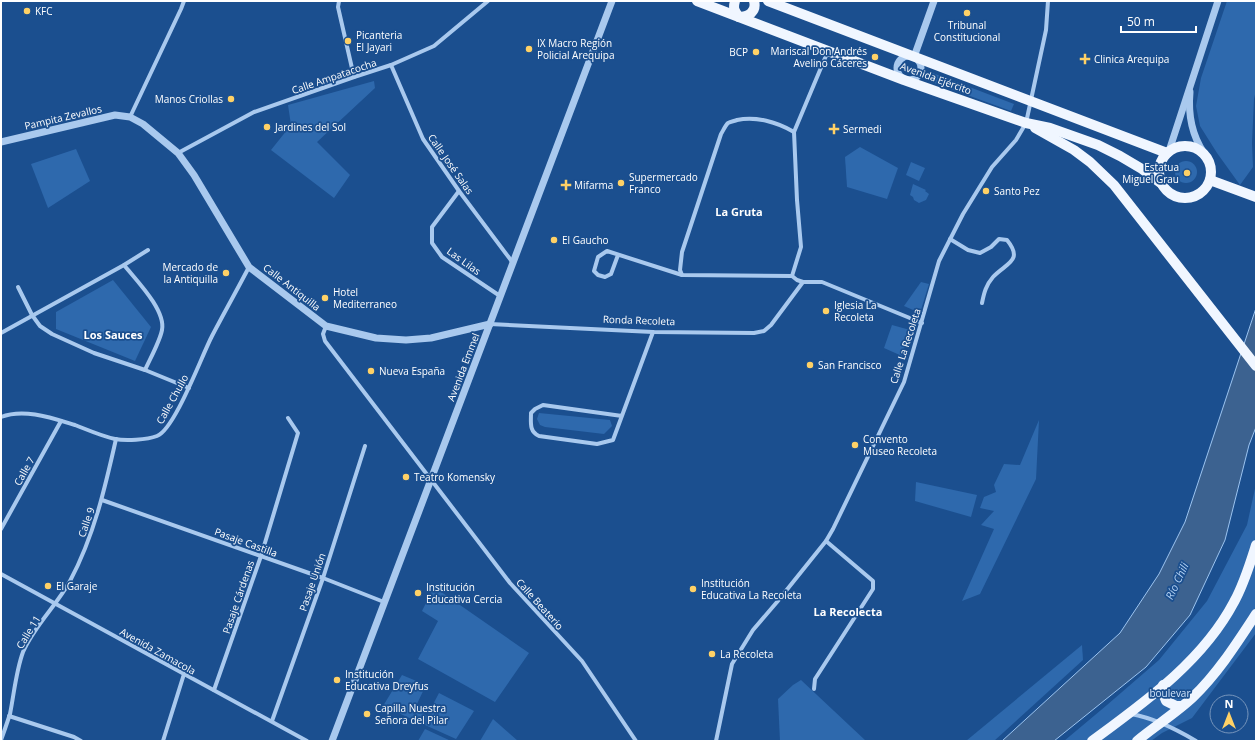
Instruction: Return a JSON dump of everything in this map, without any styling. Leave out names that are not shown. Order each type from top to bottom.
[{"type":"main road","name":"Avenida Ejército","points":[[697,1],[904,80],[1026,123],[1050,128],[1098,145],[1142,169],[1162,184]]},
{"type":"main road","points":[[734,1],[733,6],[739,17],[745,17],[754,10],[754,1]]},
{"type":"main road","name":"Avenida Ejército","points":[[768,1],[1168,152]]},
{"type":"main road","points":[[1026,123],[1074,150],[1090,162],[1114,185],[1256,366]]},
{"type":"main road","points":[[1178,146],[1189,146],[1199,149],[1204,153],[1209,159],[1211,168],[1210,180],[1204,190],[1199,194],[1187,198],[1170,193],[1162,184],[1159,170],[1161,161],[1168,152],[1178,146]]},
{"type":"main road","points":[[1210,180],[1256,197]]},
{"type":"main road","points":[[1092,741],[1129,714],[1163,686],[1200,650],[1218,627],[1234,602],[1247,572],[1256,545]]},
{"type":"main road","points":[[1137,741],[1182,706],[1201,689],[1224,662],[1256,614]]},
{"type":"main road","points":[[1163,686],[1162,691],[1166,701],[1176,706],[1182,706]]},
{"type":"street","points":[[130,117],[184,1]]},
{"type":"street","points":[[339,1],[338,7],[354,77]]},
{"type":"street","name":"Calle Ampatacocha","points":[[178,153],[254,112],[391,65],[434,46],[488,1]]},
{"type":"street","name":"Avenida Emmel","points":[[332,741],[612,1]]},
{"type":"street","points":[[914,57],[934,1]]},
{"type":"street","name":"Calle La Recoleta","points":[[716,741],[732,664],[753,630],[826,541],[904,382],[939,261],[963,214],[992,167],[1016,140],[1026,123],[1046,30],[1048,1]]},
{"type":"street","points":[[1168,152],[1218,1]]},
{"type":"street","points":[[792,276],[801,247],[794,132],[828,51]]},
{"type":"street","points":[[907,56],[914,57],[919,60],[921,66],[920,73],[916,78],[904,80],[899,76],[897,70],[898,63],[902,58],[907,56]]},
{"type":"street","name":"Calle José Salas","points":[[391,65],[423,139],[459,191],[513,263]]},
{"type":"street","points":[[1192,81],[1189,104],[1190,120],[1194,136],[1204,153]]},
{"type":"street","name":"Pampita Zevallos","points":[[1,142],[115,115],[130,117]]},
{"type":"street","name":"Calle Antiquilla","points":[[130,117],[143,124],[178,153],[194,176],[250,267],[326,326]]},
{"type":"street","points":[[682,276],[680,270],[682,252],[721,134],[726,125],[729,122],[744,119],[762,120],[782,125],[794,132]]},
{"type":"street","name":"Las Lilas","points":[[459,191],[432,227],[432,243],[442,257],[500,296]]},
{"type":"street","points":[[950,239],[968,250],[980,253],[991,247],[999,239],[1007,240],[1013,247],[1014,253],[1012,261],[995,275],[984,291],[982,303]]},
{"type":"street","points":[[1,333],[124,265],[148,250]]},
{"type":"street","points":[[618,255],[611,274],[605,278],[598,275],[594,270],[598,257],[607,251],[682,276],[792,276],[803,282],[822,282],[922,323]]},
{"type":"street","points":[[124,265],[159,310],[163,322],[162,332],[145,370]]},
{"type":"street","name":"Calle Chullo","points":[[1,417],[9,414],[21,413],[61,421],[116,439],[143,438],[159,435],[166,429],[189,388],[212,338],[250,267]]},
{"type":"street","name":"Ronda Recoleta","points":[[326,326],[376,338],[406,340],[431,338],[490,324],[653,332],[754,333],[764,331],[771,325],[803,282]]},
{"type":"street","points":[[18,287],[32,315],[40,326],[52,334],[94,353],[145,370],[189,388]]},
{"type":"street","points":[[326,326],[323,334],[325,341],[431,480]]},
{"type":"street","points":[[622,416],[543,405],[535,409],[531,414],[531,427],[533,433],[539,436],[597,444],[613,440],[622,416],[653,332]]},
{"type":"street","name":"Pasaje Cárdenas","points":[[214,690],[261,556],[298,433],[288,418]]},
{"type":"street","name":"Calle 7","points":[[1,530],[61,421]]},
{"type":"street","name":"Calle 9","points":[[56,604],[70,581],[87,544],[102,500],[116,439]]},
{"type":"street","name":"Pasaje Unión","points":[[272,721],[323,578],[365,446]]},
{"type":"street","name":"Calle Beaterio","points":[[431,480],[510,583],[582,661],[636,741]]},
{"type":"street","name":"Pasaje Castilla","points":[[102,500],[323,578],[384,602]]},
{"type":"street","points":[[814,689],[815,678],[873,589],[873,581],[826,541]]},
{"type":"street","name":"Avenida Zamacola","points":[[1,574],[307,741]]},
{"type":"street","name":"Calle 11","points":[[1,740],[9,716],[24,652],[36,630],[56,604]]},
{"type":"street","points":[[163,741],[184,674]]},
{"type":"street","points":[[1129,714],[1161,723],[1196,741]]},
{"type":"street","points":[[9,716],[74,737],[81,741]]},
{"type":"green space","points":[[1227,1],[1256,1],[1256,90],[1254,99],[1252,143],[1253,167],[1240,185],[1200,126],[1196,106],[1201,78]]},
{"type":"green space","points":[[930,72],[1014,104],[1011,111],[926,80]]},
{"type":"green space","points":[[374,81],[375,88],[317,142],[350,175],[334,198],[271,150],[291,125],[288,105]]},
{"type":"green space","points":[[860,147],[898,168],[887,199],[847,187],[845,157]]},
{"type":"green space","points":[[76,149],[90,181],[48,208],[31,164]]},
{"type":"green space","points":[[1186,161],[1194,164],[1197,172],[1194,180],[1186,183],[1178,180],[1175,172],[1178,164]]},
{"type":"green space","points":[[911,162],[925,168],[919,181],[906,175]]},
{"type":"green space","points":[[913,184],[926,190],[925,191],[929,194],[926,200],[919,203],[914,200],[910,195]]},
{"type":"green space","points":[[113,280],[151,327],[135,361],[56,329],[56,312]]},
{"type":"green space","points":[[921,282],[929,284],[920,313],[904,306]]},
{"type":"green space","points":[[892,325],[910,330],[902,356],[884,348]]},
{"type":"green space","points":[[539,413],[610,420],[612,426],[604,434],[545,427],[540,425],[537,419]]},
{"type":"green space","points":[[1039,420],[1036,479],[980,594],[962,601],[994,529],[981,525],[994,511],[980,508],[984,497],[996,492],[994,485],[1004,464],[1020,465]]},
{"type":"green space","points":[[916,482],[977,495],[971,517],[915,501]]},
{"type":"green space","name":"boulevar","points":[[1256,484],[1256,633],[1192,718],[1162,733],[1151,741],[1064,741],[1159,660],[1207,601],[1247,525]]},
{"type":"green space","points":[[434,587],[529,653],[495,702],[418,659],[438,621],[422,611]]},
{"type":"green space","points":[[1082,645],[1083,660],[994,741],[966,741]]},
{"type":"green space","points":[[402,675],[426,685],[415,708],[427,716],[439,693],[474,711],[456,739],[383,706]]},
{"type":"green space","points":[[801,680],[866,741],[780,741],[778,699],[793,685]]},
{"type":"green space","points":[[493,719],[518,741],[480,741]]},
{"type":"green space","points":[[425,729],[451,741],[418,741]]},
{"type":"water","name":"Río Chili","points":[[1256,308],[1256,427],[1249,445],[1225,540],[1190,615],[1146,667],[1054,741],[1002,741],[1120,633],[1159,574],[1185,522]]},
{"type":"place","name":"KFC","points":[[27,11]]},
{"type":"place","name":"Tribunal Constitucional","points":[[967,13]]},
{"type":"place","name":"Picanteria El Jayari","points":[[348,41]]},
{"type":"place","name":"IX Macro Región Policial Arequipa","points":[[529,49]]},
{"type":"place","name":"BCP","points":[[756,52]]},
{"type":"place","name":"Mariscal Don Andrés Avelino Cáceres","points":[[875,57]]},
{"type":"place","name":"Clinica Arequipa","points":[[1085,59]]},
{"type":"place","name":"Manos Criollas","points":[[231,99]]},
{"type":"place","name":"Jardines del Sol","points":[[267,127]]},
{"type":"place","name":"Sermedi","points":[[834,129]]},
{"type":"place","name":"Estatua Miguel Grau","points":[[1187,173]]},
{"type":"place","name":"Supermercado Franco","points":[[621,183]]},
{"type":"place","name":"Mifarma","points":[[566,185]]},
{"type":"place","name":"Santo Pez","points":[[986,191]]},
{"type":"place","name":"El Gaucho","points":[[554,240]]},
{"type":"place","name":"Mercado de la Antiquilla","points":[[226,273]]},
{"type":"place","name":"Hotel Mediterraneo","points":[[325,298]]},
{"type":"place","name":"Iglesia La Recoleta","points":[[826,311]]},
{"type":"place","name":"San Francisco","points":[[810,365]]},
{"type":"place","name":"Nueva España","points":[[371,371]]},
{"type":"place","name":"Convento Museo Recoleta","points":[[855,445]]},
{"type":"place","name":"Teatro Komensky","points":[[406,477]]},
{"type":"place","name":"El Garaje","points":[[48,586]]},
{"type":"place","name":"Institución Educativa La Recoleta","points":[[693,589]]},
{"type":"place","name":"Institución Educativa Cercia","points":[[418,593]]},
{"type":"place","name":"La Recoleta","points":[[712,654]]},
{"type":"place","name":"Institución Educativa Dreyfus","points":[[337,680]]},
{"type":"place","name":"Capilla Nuestra Señora del Pilar","points":[[367,714]]},
{"type":"district","name":"La Gruta","points":[[739,212]]},
{"type":"district","name":"Los Sauces","points":[[113,335]]},
{"type":"district","name":"La Recolecta","points":[[848,612]]}]
